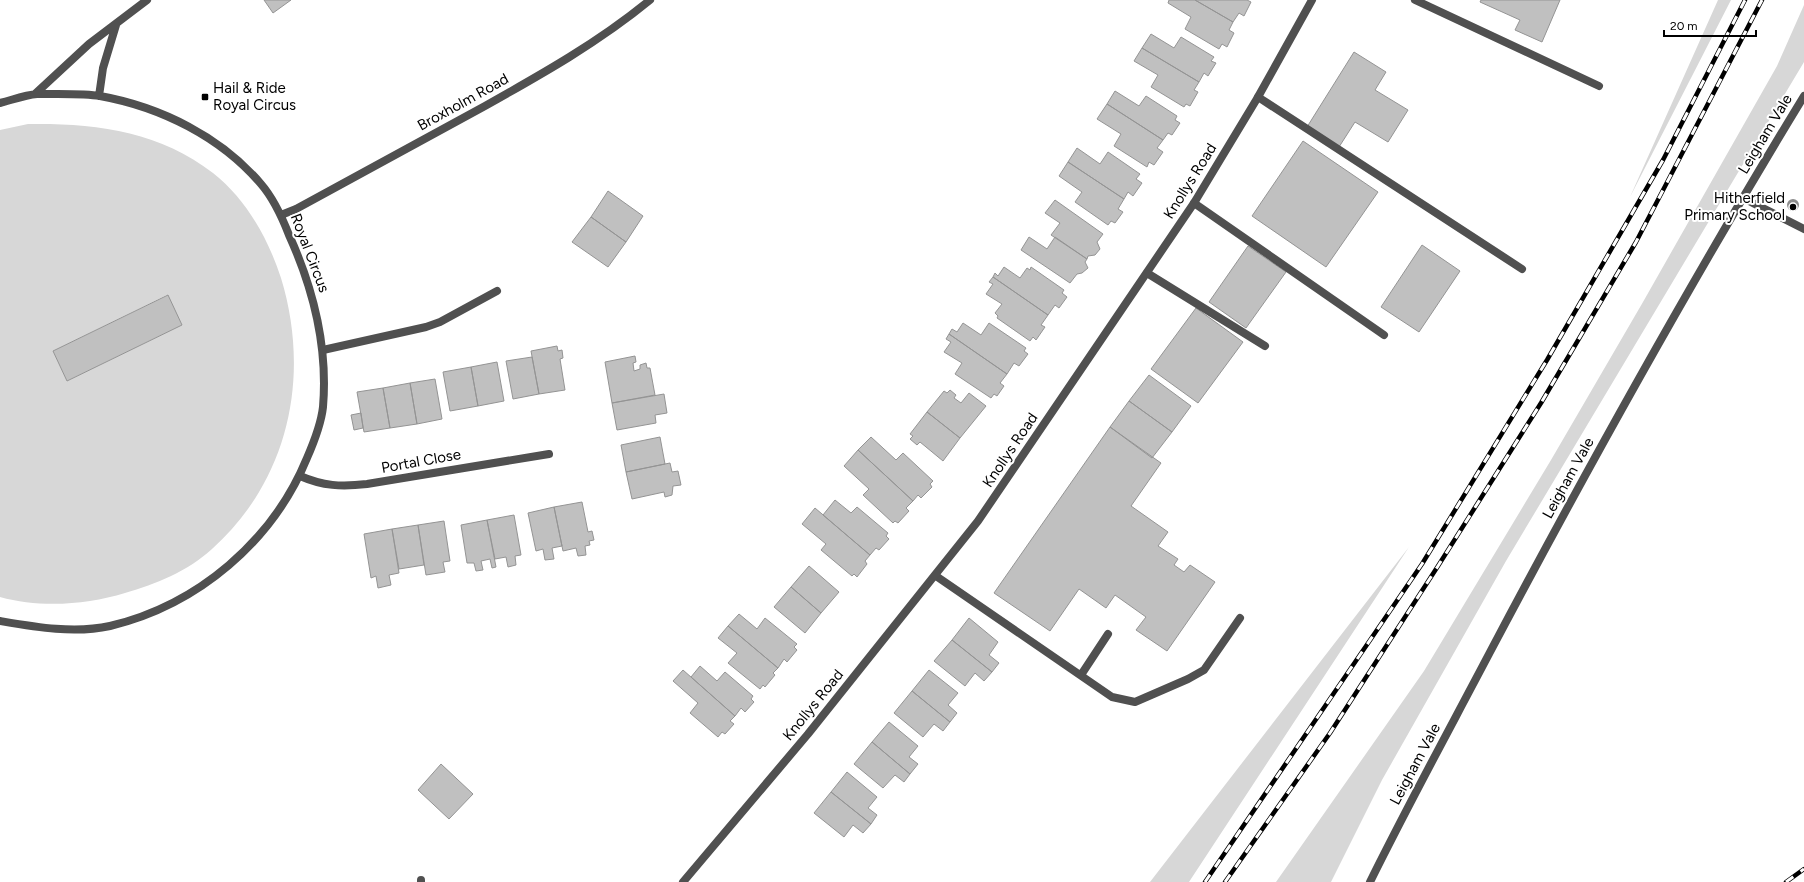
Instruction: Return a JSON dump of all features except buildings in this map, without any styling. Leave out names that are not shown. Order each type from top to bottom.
[{"type":"street","points":[[35,94],[89,44],[147,0]]},
{"type":"street","name":"Broxholm Road","points":[[281,215],[296,209],[418,143],[558,64],[598,40],[650,0]]},
{"type":"street","name":"Knollys Road","points":[[683,882],[808,734],[936,576],[982,515],[1194,203],[1258,97],[1312,0]]},
{"type":"street","points":[[1415,0],[1599,86]]},
{"type":"street","points":[[99,96],[103,68],[116,25]]},
{"type":"street","name":"Royal Circus","points":[[0,103],[35,94],[99,96],[159,113],[189,127],[218,145],[243,165],[263,186],[281,215],[304,267],[315,305],[323,350],[323,409],[316,436],[300,476],[264,531],[238,557],[214,577],[182,599],[129,620],[88,629],[40,628],[0,621]]},
{"type":"street","name":"Leigham Vale","points":[[1370,882],[1396,829],[1559,521],[1743,198],[1804,96]]},
{"type":"street","points":[[1258,97],[1522,269]]},
{"type":"street","points":[[1743,198],[1804,229]]},
{"type":"street","points":[[1194,203],[1384,335]]},
{"type":"street","points":[[1147,273],[1265,346]]},
{"type":"street","points":[[323,350],[426,327],[440,322],[496,291]]},
{"type":"street","name":"Portal Close","points":[[300,476],[314,482],[341,487],[549,454]]},
{"type":"street","points":[[936,576],[1112,697],[1136,702],[1188,679],[1204,670],[1240,618]]},
{"type":"street","points":[[1081,675],[1108,634]]},
{"type":"shaded area","points":[[1718,0],[1731,0],[1630,197]]},
{"type":"shaded area","points":[[1804,5],[1804,62],[1506,561],[1382,780],[1331,882],[1276,882],[1424,671],[1551,460],[1643,302],[1777,66]]},
{"type":"shaded area","points":[[28,124],[77,125],[101,128],[125,132],[148,139],[171,147],[192,159],[225,183],[246,207],[270,248],[281,278],[290,315],[294,352],[293,389],[287,424],[276,459],[259,491],[238,522],[203,557],[193,564],[160,581],[110,597],[63,604],[47,604],[31,603],[0,597],[0,130]],"holes":[[[167,295],[182,325],[67,381],[53,351]]]},
{"type":"shaded area","points":[[1409,547],[1189,882],[1150,882]]},
{"type":"railway","points":[[1205,882],[1422,564],[1547,360],[1663,160],[1745,0]]},
{"type":"railway","points":[[1225,882],[1330,733],[1541,403],[1636,242],[1762,0]]},
{"type":"railway","points":[[1786,882],[1804,869]]},
{"type":"place","name":"Hail & Ride Royal Circus","points":[[205,97]]},
{"type":"place","name":"Hitherfield Primary School","points":[[1793,207]]}]
